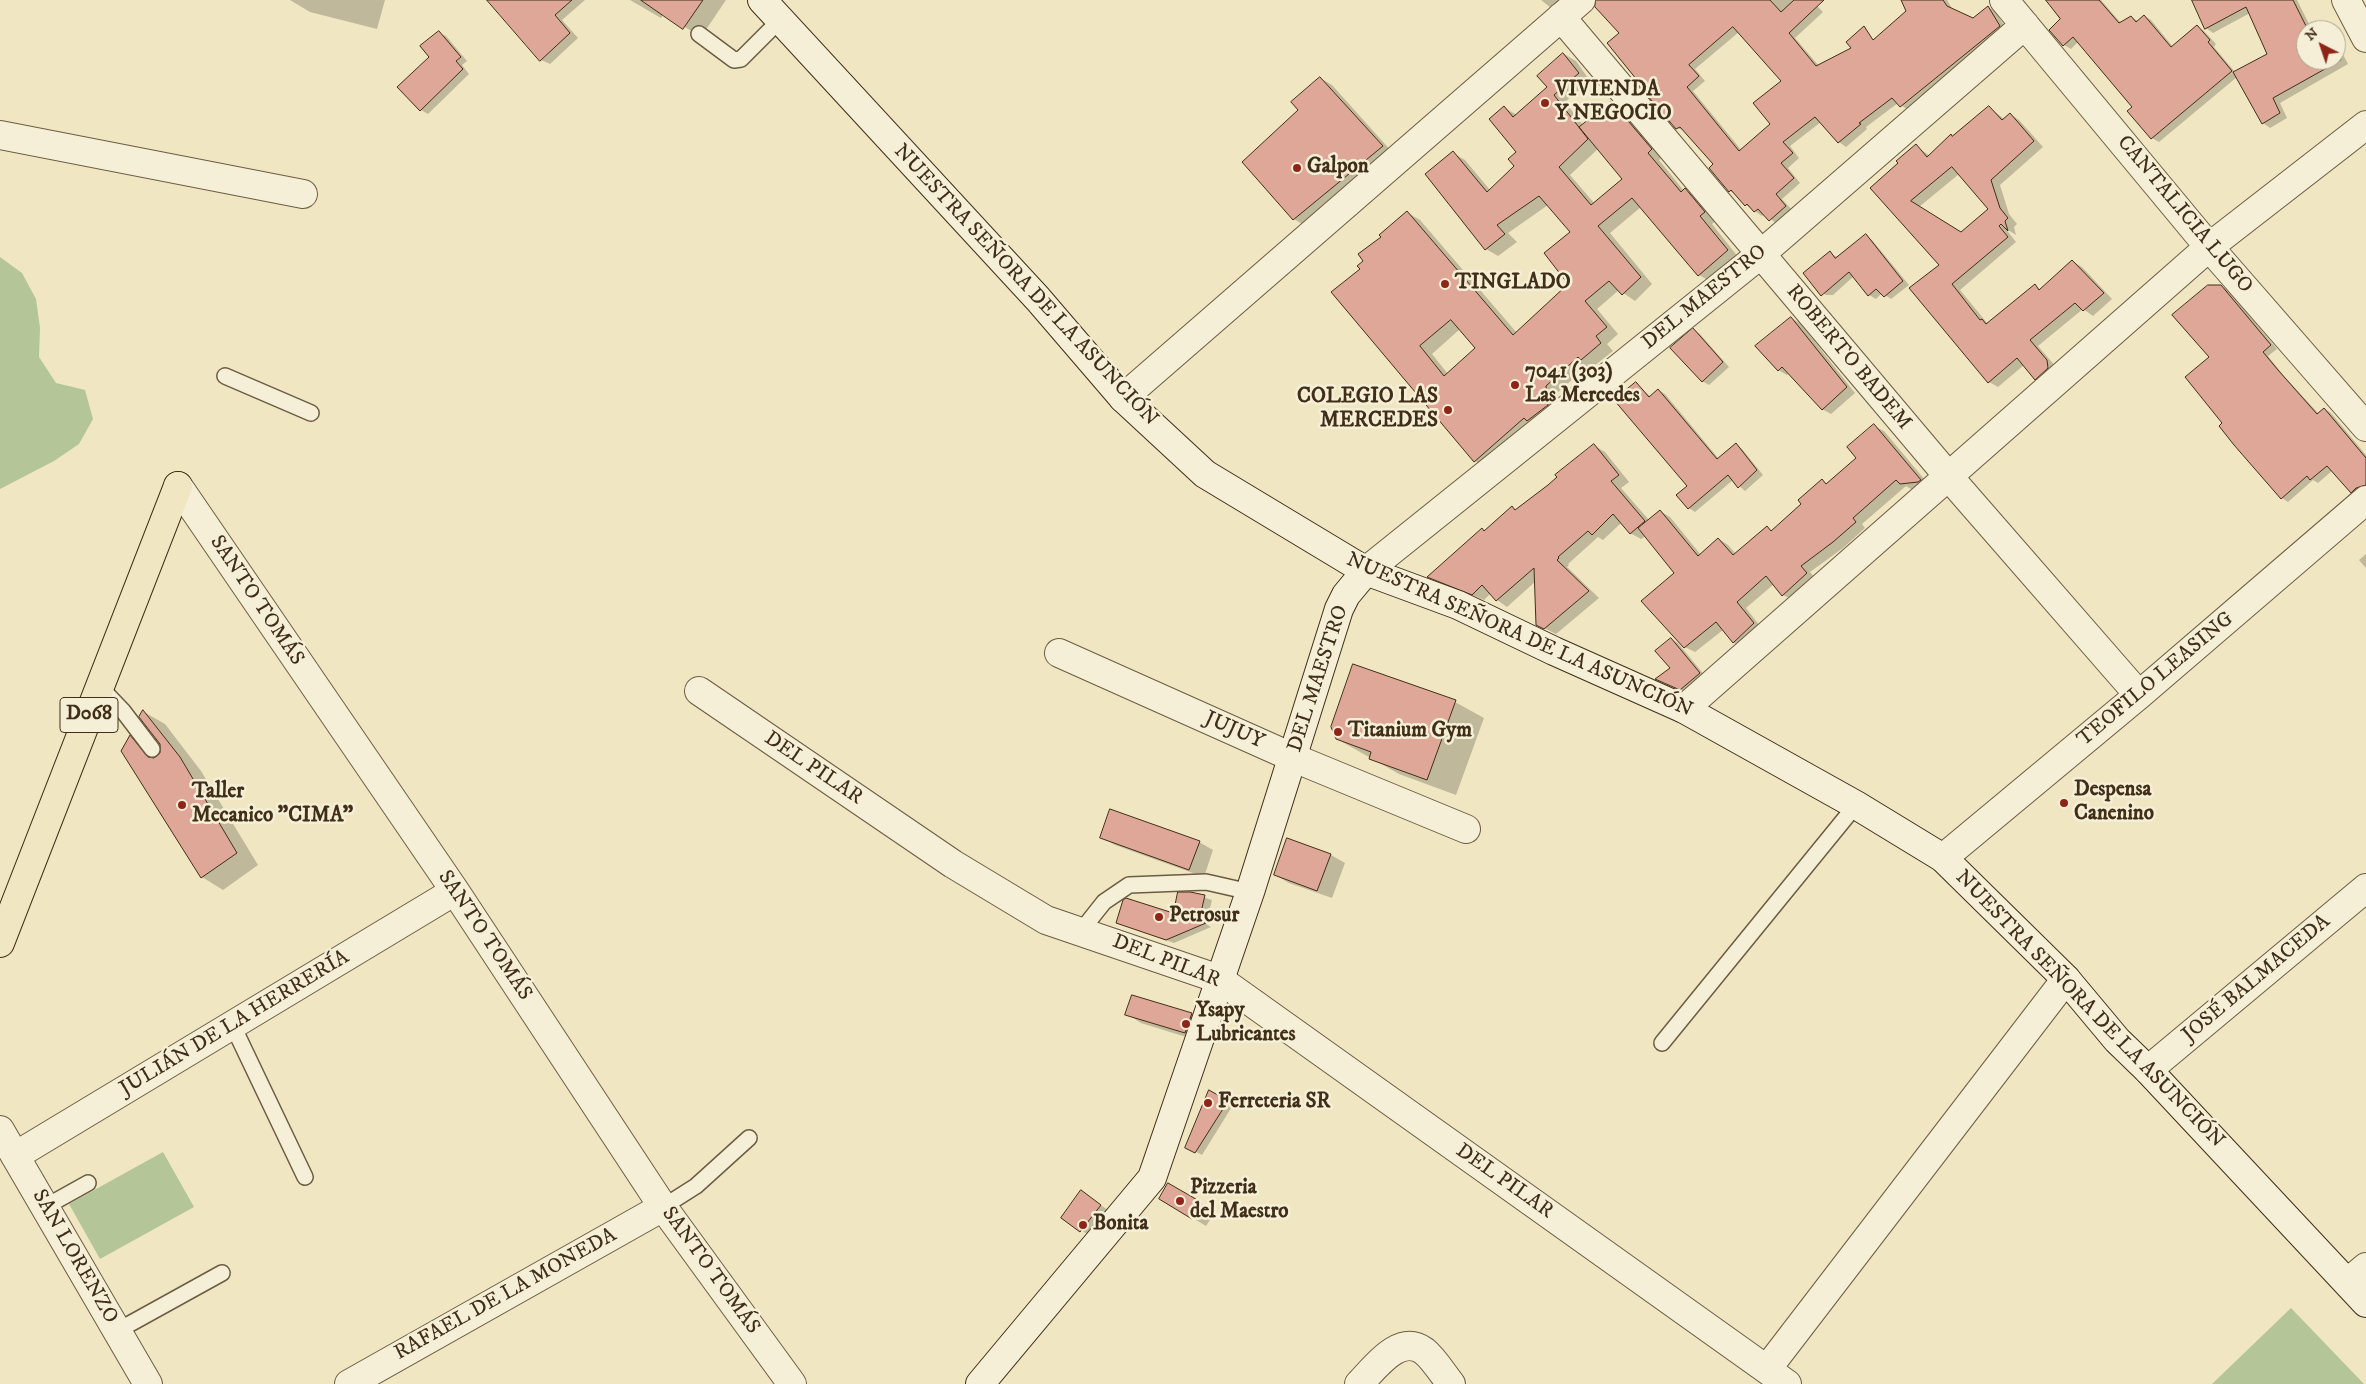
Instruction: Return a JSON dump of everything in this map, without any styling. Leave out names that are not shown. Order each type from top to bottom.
[{"type":"main road","name":"D068","points":[[0,943],[178,486]]},
{"type":"street","name":"NUESTRA SEÑORA DE LA ASUNCIÓN","points":[[762,0],[1038,300],[1123,398],[1205,474],[1366,571],[1458,604],[1554,651],[1684,709],[1856,805],[1944,858],[2066,979],[2117,1040],[2357,1275],[2366,1303]]},
{"type":"street","name":"CANTALICIA LUGO","points":[[2004,0],[2209,247],[2366,427]]},
{"type":"street","points":[[2346,0],[2366,38]]},
{"type":"street","points":[[1123,398],[1571,9]]},
{"type":"street","name":"ROBERTO BADEM","points":[[1571,9],[1761,254],[1949,477],[2139,695]]},
{"type":"street","name":"DEL MAESTRO","points":[[980,1384],[1152,1178],[1250,892],[1294,758],[1339,609],[1346,595],[1366,571],[1761,254],[2025,25]]},
{"type":"street","points":[[1684,709],[2209,247],[2366,125]]},
{"type":"street","points":[[0,135],[303,194]]},
{"type":"street","name":"SANTO TOMÁS","points":[[178,486],[455,892],[663,1207],[792,1384]]},
{"type":"street","name":"TEOFILO LEASING","points":[[1944,858],[2139,695],[2366,500]]},
{"type":"street","name":"JUJUY","points":[[1059,653],[1294,758],[1466,829]]},
{"type":"street","name":"DEL PILAR","points":[[699,691],[953,864],[1046,920],[1081,930],[1219,979],[1777,1377]]},
{"type":"street","name":"JOSÉ BALMACEDA","points":[[2148,1070],[2366,888]]},
{"type":"street","name":"JULIÁN DE LA HERRERÍA","points":[[16,1156],[455,892]]},
{"type":"street","points":[[1777,1377],[2066,979]]},
{"type":"street","name":"SAN LORENZO","points":[[0,1130],[148,1384]]},
{"type":"street","name":"RAFAEL DE LA MONEDA","points":[[349,1384],[663,1207]]},
{"type":"street","points":[[1359,1384],[1397,1347],[1410,1344],[1424,1352],[1451,1384]]},
{"type":"lane","points":[[700,34],[734,60],[740,59],[780,20]]},
{"type":"lane","points":[[225,376],[311,413]]},
{"type":"lane","points":[[100,687],[123,711],[152,749]]},
{"type":"lane","points":[[1662,1043],[1856,805]]},
{"type":"lane","points":[[1081,930],[1104,902],[1130,885],[1206,882],[1250,892]]},
{"type":"lane","points":[[232,1026],[305,1177]]},
{"type":"lane","points":[[663,1207],[696,1186],[749,1138]]},
{"type":"lane","points":[[45,1207],[88,1183]]},
{"type":"lane","points":[[117,1331],[222,1273]]},
{"type":"green space","points":[[0,257],[22,273],[36,299],[40,328],[39,357],[56,383],[85,390],[93,419],[79,444],[54,461],[0,489]]},
{"type":"green space","points":[[163,1152],[194,1207],[100,1259],[69,1204]]},
{"type":"green space","points":[[2291,1308],[2364,1384],[2212,1384]]},
{"type":"building","points":[[487,0],[572,0],[555,15],[570,33],[540,61]]},
{"type":"building","points":[[641,0],[703,0],[683,29]]},
{"type":"building","points":[[1596,0],[1770,0],[1781,12],[1794,0],[1824,0],[1789,33],[1816,66],[1851,48],[1846,42],[1864,26],[1873,40],[1906,11],[1901,0],[1943,0],[1947,6],[1973,18],[1988,6],[2000,26],[1900,107],[1892,98],[1859,123],[1861,124],[1838,143],[1815,117],[1783,142],[1793,153],[1781,163],[1794,178],[1776,194],[1786,206],[1769,221],[1758,209],[1754,212],[1747,204],[1745,206],[1731,190],[1729,192],[1709,168],[1713,164],[1680,127],[1676,129],[1635,81],[1637,80],[1607,43],[1619,33],[1595,7]],"holes":[[[1733,27],[1781,81],[1753,103],[1770,124],[1739,151],[1687,87],[1699,76],[1689,65]]]},
{"type":"building","points":[[2046,0],[2099,0],[2119,23],[2131,16],[2136,22],[2144,15],[2171,47],[2197,25],[2210,40],[2208,42],[2232,71],[2151,139],[2127,111],[2132,107],[2073,37],[2063,46],[2049,30],[2060,19]]},
{"type":"building","points":[[2192,0],[2293,0],[2303,20],[2296,20],[2296,70],[2323,70],[2273,98],[2280,113],[2262,124],[2233,72],[2267,54],[2246,7],[2205,29]]},
{"type":"building","points":[[439,31],[461,57],[456,61],[463,69],[420,111],[397,87],[429,57],[420,46]]},
{"type":"building","points":[[1563,53],[1579,73],[1554,95],[1588,139],[1559,167],[1591,205],[1622,179],[1579,127],[1611,101],[1652,149],[1648,153],[1681,192],[1685,188],[1705,212],[1700,216],[1728,250],[1698,276],[1632,198],[1598,226],[1641,277],[1622,295],[1609,281],[1585,301],[1607,327],[1596,336],[1601,343],[1581,360],[1578,357],[1546,386],[1548,405],[1527,421],[1524,418],[1474,462],[1331,292],[1360,269],[1357,266],[1363,261],[1358,254],[1381,237],[1379,235],[1407,211],[1513,335],[1568,284],[1544,253],[1570,232],[1539,196],[1497,225],[1505,234],[1485,250],[1425,174],[1453,151],[1487,192],[1514,166],[1508,159],[1516,152],[1489,119],[1504,106],[1513,117],[1547,87],[1537,76]],"holes":[[[1451,320],[1475,348],[1444,376],[1420,346]]]},
{"type":"building","name":"Galpon","points":[[1320,77],[1383,146],[1293,220],[1242,162],[1298,110],[1291,102]]},
{"type":"building","points":[[1989,106],[2002,120],[2010,113],[2034,141],[1991,180],[2000,208],[2008,218],[2005,221],[2008,231],[2001,224],[1999,226],[2008,237],[1952,284],[1980,320],[1982,319],[1986,324],[2035,284],[2039,290],[2072,260],[2104,293],[2083,311],[2075,303],[2030,340],[2047,360],[2048,368],[2035,380],[2017,358],[1988,383],[1909,288],[1939,265],[1870,188],[1898,163],[1896,161],[1916,144],[1927,157],[1951,134],[1952,136]],"holes":[[[1952,167],[1988,209],[1961,232],[1911,201]]]},
{"type":"building","points":[[1866,234],[1903,281],[1884,297],[1876,289],[1868,296],[1849,272],[1821,296],[1803,273],[1830,251],[1835,258]]},
{"type":"building","points":[[2208,285],[2221,285],[2271,345],[2263,352],[2278,370],[2317,414],[2324,408],[2366,458],[2366,485],[2356,488],[2351,493],[2327,466],[2310,480],[2307,476],[2281,499],[2234,445],[2219,426],[2222,423],[2185,377],[2209,357],[2172,315]]},
{"type":"building","points":[[1791,317],[1847,387],[1822,410],[1782,367],[1778,371],[1755,346]]},
{"type":"building","points":[[1693,328],[1723,362],[1702,382],[1670,348]]},
{"type":"building","points":[[1636,382],[1649,397],[1658,389],[1717,459],[1736,443],[1757,470],[1738,488],[1728,475],[1688,509],[1676,495],[1687,486],[1614,400]]},
{"type":"building","points":[[1874,424],[1921,480],[1900,484],[1896,480],[1853,518],[1856,522],[1801,566],[1807,573],[1782,596],[1766,576],[1737,602],[1754,623],[1733,643],[1716,622],[1684,648],[1641,601],[1674,573],[1638,528],[1660,510],[1698,556],[1718,538],[1733,555],[1767,526],[1771,531],[1801,504],[1798,500],[1822,479],[1826,484],[1856,458],[1847,447]]},
{"type":"building","points":[[1594,444],[1619,475],[1611,481],[1645,521],[1630,534],[1613,514],[1592,535],[1588,531],[1558,557],[1557,560],[1589,591],[1544,629],[1536,625],[1534,568],[1496,601],[1482,585],[1472,595],[1427,577],[1482,528],[1484,531],[1512,506],[1515,510],[1548,485],[1557,477],[1555,475]]},
{"type":"building","points":[[1671,638],[1700,673],[1680,690],[1655,679],[1670,668],[1655,651]]},
{"type":"building","points":[[1353,664],[1456,700],[1427,780],[1369,759],[1371,752],[1336,739],[1331,727]]},
{"type":"building","name":"Taller Mecanico \"CIMA\"","points":[[143,710],[180,757],[237,853],[201,878],[121,751],[130,735],[148,757],[154,758],[160,753],[160,744],[139,717]]},
{"type":"building","points":[[1110,809],[1200,841],[1189,870],[1100,838]]},
{"type":"building","points":[[1287,838],[1331,854],[1317,891],[1274,875]]},
{"type":"building","name":"Petrosur","points":[[1178,892],[1205,895],[1199,921],[1206,923],[1166,940],[1116,923],[1123,900],[1126,898],[1173,913]]},
{"type":"building","points":[[1132,995],[1192,1013],[1185,1033],[1125,1015]]},
{"type":"building","points":[[1209,1090],[1228,1101],[1195,1153],[1185,1148]]},
{"type":"building","name":"Pizzeria del Maestro","points":[[1168,1183],[1201,1202],[1192,1219],[1159,1199]]},
{"type":"building","points":[[1081,1190],[1101,1205],[1080,1232],[1061,1218]]},
{"type":"place","name":"VIVIENDA Y NEGOCIO","points":[[1545,103]]},
{"type":"place","name":"Galpon","points":[[1297,168]]},
{"type":"place","name":"TINGLADO","points":[[1445,284]]},
{"type":"place","name":"7041 (303) Las Mercedes","points":[[1515,385]]},
{"type":"place","name":"COLEGIO LAS MERCEDES","points":[[1448,410]]},
{"type":"place","name":"Titanium Gym","points":[[1338,732]]},
{"type":"place","name":"Despensa Canenino","points":[[2064,803]]},
{"type":"place","name":"Taller Mecanico \"CIMA\"","points":[[182,805]]},
{"type":"place","name":"Petrosur","points":[[1159,917]]},
{"type":"place","name":"Ysapy Lubricantes","points":[[1186,1024]]},
{"type":"place","name":"Ferreteria SR","points":[[1208,1103]]},
{"type":"place","name":"Pizzeria del Maestro","points":[[1180,1201]]},
{"type":"place","name":"Bonita","points":[[1083,1225]]}]
